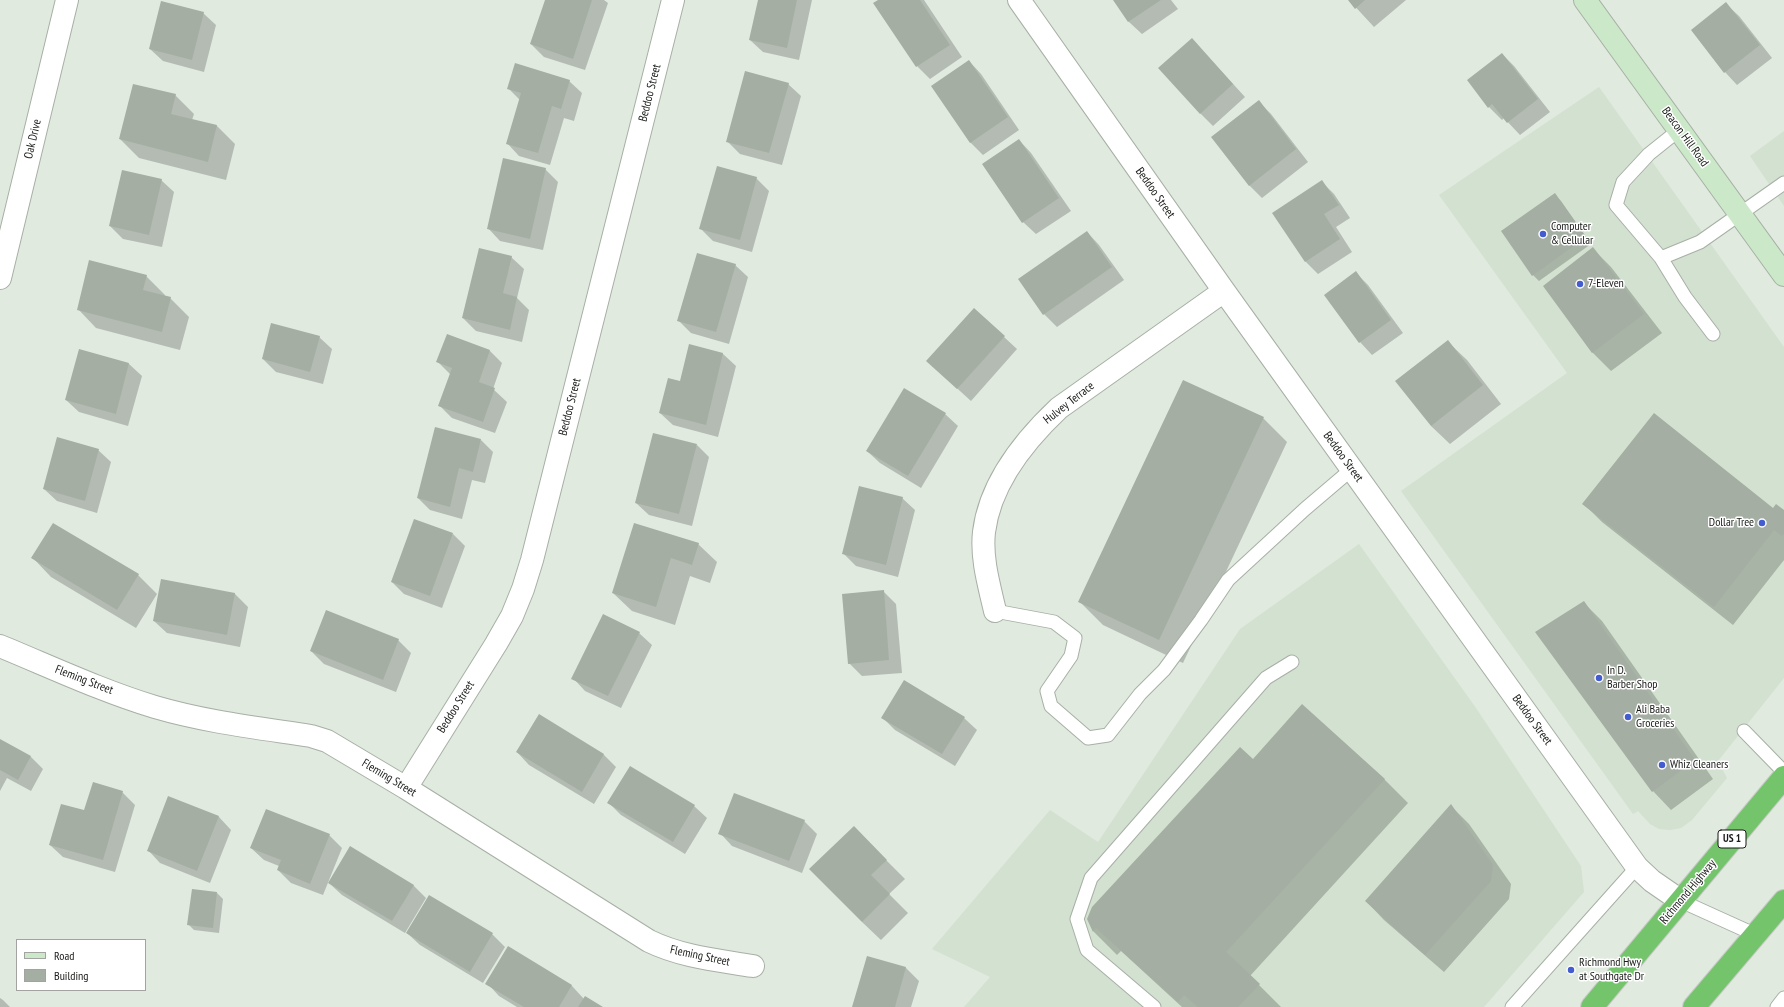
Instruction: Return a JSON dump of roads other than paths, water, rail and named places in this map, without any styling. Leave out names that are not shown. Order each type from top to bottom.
[{"type":"highway","name":"Richmond Highway","points":[[1592,1007],[1784,777]]},
{"type":"highway","points":[[1694,1007],[1784,901]]},
{"type":"main road","name":"Beacon Hill Road","points":[[1585,0],[1784,275]]},
{"type":"street","name":"Oak Drive","points":[[0,278],[67,0]]},
{"type":"street","name":"Beddoo Street","points":[[406,788],[496,644],[512,616],[523,589],[532,560],[673,0]]},
{"type":"street","name":"Beddoo Street","points":[[1019,0],[1224,291],[1637,867],[1652,881],[1681,901]]},
{"type":"street","name":"Hulvey Terrace","points":[[995,611],[985,568],[984,533],[990,504],[1015,456],[1037,429],[1059,408],[1224,291]]},
{"type":"street","name":"Fleming Street","points":[[0,646],[71,676],[155,707],[201,719],[310,736],[327,741],[406,788],[649,941],[665,949],[685,955],[753,966]]},
{"type":"lane","points":[[1679,130],[1649,154],[1623,182],[1616,205],[1661,258],[1686,297],[1713,334]]},
{"type":"lane","points":[[1661,258],[1700,242],[1784,183]]},
{"type":"lane","points":[[995,611],[1054,622],[1075,638],[1071,656],[1047,691],[1051,706],[1088,738],[1108,735],[1140,694],[1164,670],[1228,580],[1305,509],[1352,469]]},
{"type":"lane","points":[[1154,1007],[1087,950],[1077,919],[1091,878],[1266,678],[1292,662]]},
{"type":"lane","points":[[1744,731],[1784,772]]},
{"type":"lane","points":[[1512,1007],[1637,867]]},
{"type":"lane","points":[[1681,901],[1756,935]]},
{"type":"lane","points":[[1777,1007],[1784,998]]},
{"type":"place","name":"Computer & Cellular","points":[[1543,234]]},
{"type":"place","name":"7-Eleven","points":[[1580,284]]},
{"type":"place","name":"Dollar Tree","points":[[1762,523]]},
{"type":"place","name":"In D. Barber Shop","points":[[1599,678]]},
{"type":"place","name":"Ali Baba Groceries","points":[[1628,717]]},
{"type":"place","name":"Whiz Cleaners","points":[[1662,765]]},
{"type":"place","name":"Richmond Hwy at Southgate Dr","points":[[1571,970]]}]
